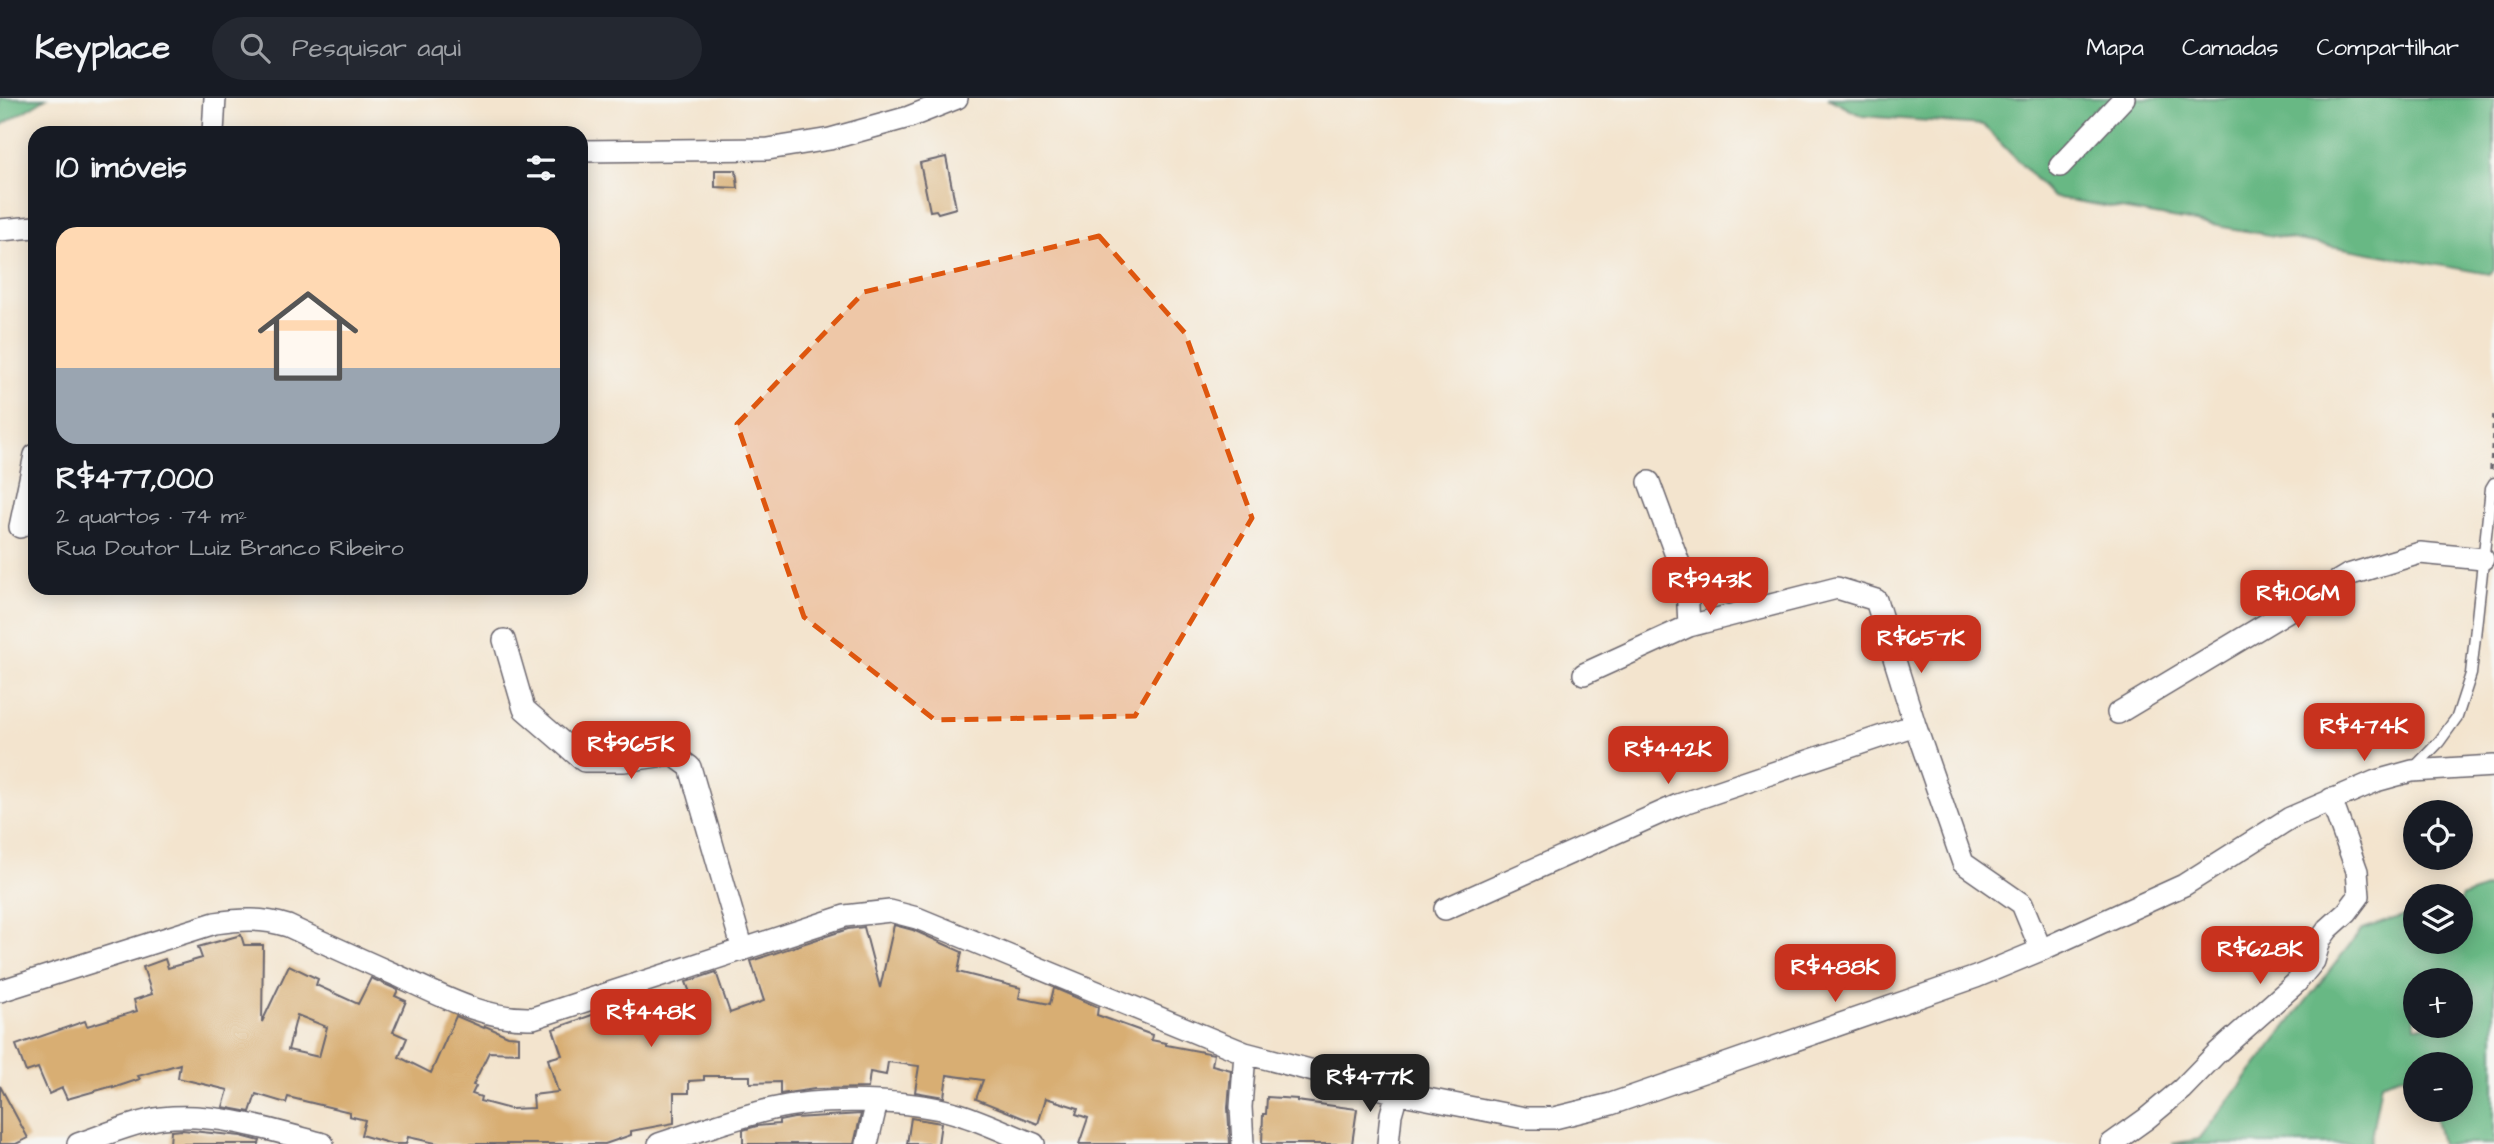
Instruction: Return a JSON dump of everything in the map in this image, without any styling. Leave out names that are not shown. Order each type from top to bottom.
[{"type":"street","points":[[213,126],[215,98]]},
{"type":"street","points":[[588,152],[768,149],[830,139],[909,117],[957,98]]},
{"type":"street","points":[[2060,166],[2124,98]]},
{"type":"street","points":[[0,230],[28,228]]},
{"type":"street","points":[[1649,482],[1687,585],[1689,626]]},
{"type":"street","points":[[20,527],[28,489]]},
{"type":"street","points":[[2118,713],[2348,575],[2420,553],[2483,559]]},
{"type":"street","points":[[1584,674],[1689,626],[1837,588],[1876,600],[1915,725],[1963,863],[2022,904],[2041,950]]},
{"type":"street","points":[[505,640],[524,709],[584,761],[624,761],[672,754],[690,767],[743,950]]},
{"type":"street","points":[[1445,909],[1678,805],[1915,725]]},
{"type":"street","points":[[0,991],[215,923],[243,918],[264,919],[288,926],[453,1001],[494,1016],[533,1018],[845,916],[890,911],[930,923],[1245,1053],[1397,1093],[1525,1118],[1554,1118],[1583,1113],[1976,977],[2184,885],[2290,818],[2376,781],[2412,771],[2494,766]]},
{"type":"street","points":[[2111,1144],[2182,1089],[2217,1053],[2296,983],[2314,961],[2320,940],[2328,929],[2360,896],[2357,871],[2331,799]]},
{"type":"street","points":[[1243,1144],[1241,1107],[1245,1053]]},
{"type":"street","points":[[1388,1144],[1391,1114],[1397,1093]]},
{"type":"street","points":[[659,1144],[772,1109],[804,1103],[877,1102],[960,1114],[1034,1144]]},
{"type":"street","points":[[867,1144],[877,1102]]},
{"type":"street","points":[[78,1144],[159,1118],[191,1116],[238,1123],[323,1144]]},
{"type":"lane","points":[[2412,771],[2440,742],[2457,717],[2471,674],[2492,486]]},
{"type":"path","points":[[2492,486],[2494,413]]},
{"type":"highlighted area","points":[[1099,236],[1185,333],[1252,518],[1135,716],[935,720],[804,617],[737,424],[864,292]]},
{"type":"green space","points":[[0,98],[46,98],[0,126]]},
{"type":"green space","points":[[1828,98],[2494,98],[2494,270],[2489,274],[2053,197],[1983,125],[1862,116]]},
{"type":"green space","points":[[2494,885],[2494,1144],[2441,1144],[2436,1122],[2473,1122],[2473,1052],[2403,1052],[2403,1076],[2381,1083],[2370,1144],[2172,1144],[2199,1139],[2362,929],[2403,916],[2403,954],[2473,954],[2473,893]]},
{"type":"building","points":[[946,157],[956,208],[938,213],[936,210],[930,211],[920,163]]},
{"type":"building","points":[[715,170],[736,170],[738,188],[715,187]]},
{"type":"building","points":[[894,925],[913,930],[962,952],[958,972],[1021,988],[1019,998],[1050,1004],[1054,988],[1098,1007],[1097,1015],[1152,1035],[1151,1040],[1214,1054],[1212,1065],[1231,1070],[1228,1108],[1230,1144],[1079,1144],[1088,1118],[1076,1114],[1078,1108],[1046,1098],[1038,1124],[976,1099],[983,1080],[947,1075],[944,1097],[915,1092],[919,1066],[888,1062],[886,1075],[870,1072],[868,1088],[815,1089],[780,1094],[780,1082],[750,1083],[750,1076],[704,1076],[704,1080],[689,1081],[689,1093],[674,1093],[674,1123],[631,1131],[631,1135],[605,1144],[440,1144],[408,1137],[406,1144],[392,1144],[361,1135],[365,1120],[349,1116],[350,1112],[288,1097],[286,1103],[256,1094],[250,1112],[223,1107],[228,1090],[178,1078],[180,1064],[138,1076],[140,1079],[113,1088],[67,1099],[62,1088],[49,1094],[38,1068],[26,1072],[16,1045],[85,1021],[87,1026],[137,1011],[134,1000],[152,994],[143,967],[165,959],[168,968],[202,958],[198,947],[241,935],[244,945],[263,945],[262,1022],[289,965],[318,979],[316,985],[358,1004],[371,978],[398,990],[395,996],[406,1001],[393,1032],[407,1038],[399,1057],[431,1073],[456,1016],[508,1036],[519,1037],[519,1053],[489,1052],[473,1085],[476,1086],[472,1094],[481,1097],[480,1101],[510,1109],[534,1108],[533,1095],[558,1092],[548,1059],[562,1055],[553,1029],[642,997],[647,1009],[658,1005],[663,1019],[696,1008],[686,982],[716,972],[730,1013],[764,1001],[751,961],[848,929],[864,927],[880,988]],"holes":[[[297,1015],[327,1027],[319,1057],[288,1050]]]},
{"type":"building","points":[[0,1086],[28,1138],[16,1144],[0,1144]]},
{"type":"building","points":[[1267,1097],[1357,1109],[1352,1144],[1262,1144],[1263,1114],[1266,1114]]},
{"type":"building","points":[[861,1114],[854,1144],[743,1144],[743,1130],[757,1126],[779,1124],[779,1121],[794,1118]]},
{"type":"building","points":[[911,1118],[941,1123],[938,1144],[907,1144]]},
{"type":"building","points":[[171,1131],[241,1136],[260,1141],[259,1144],[170,1144]]}]
